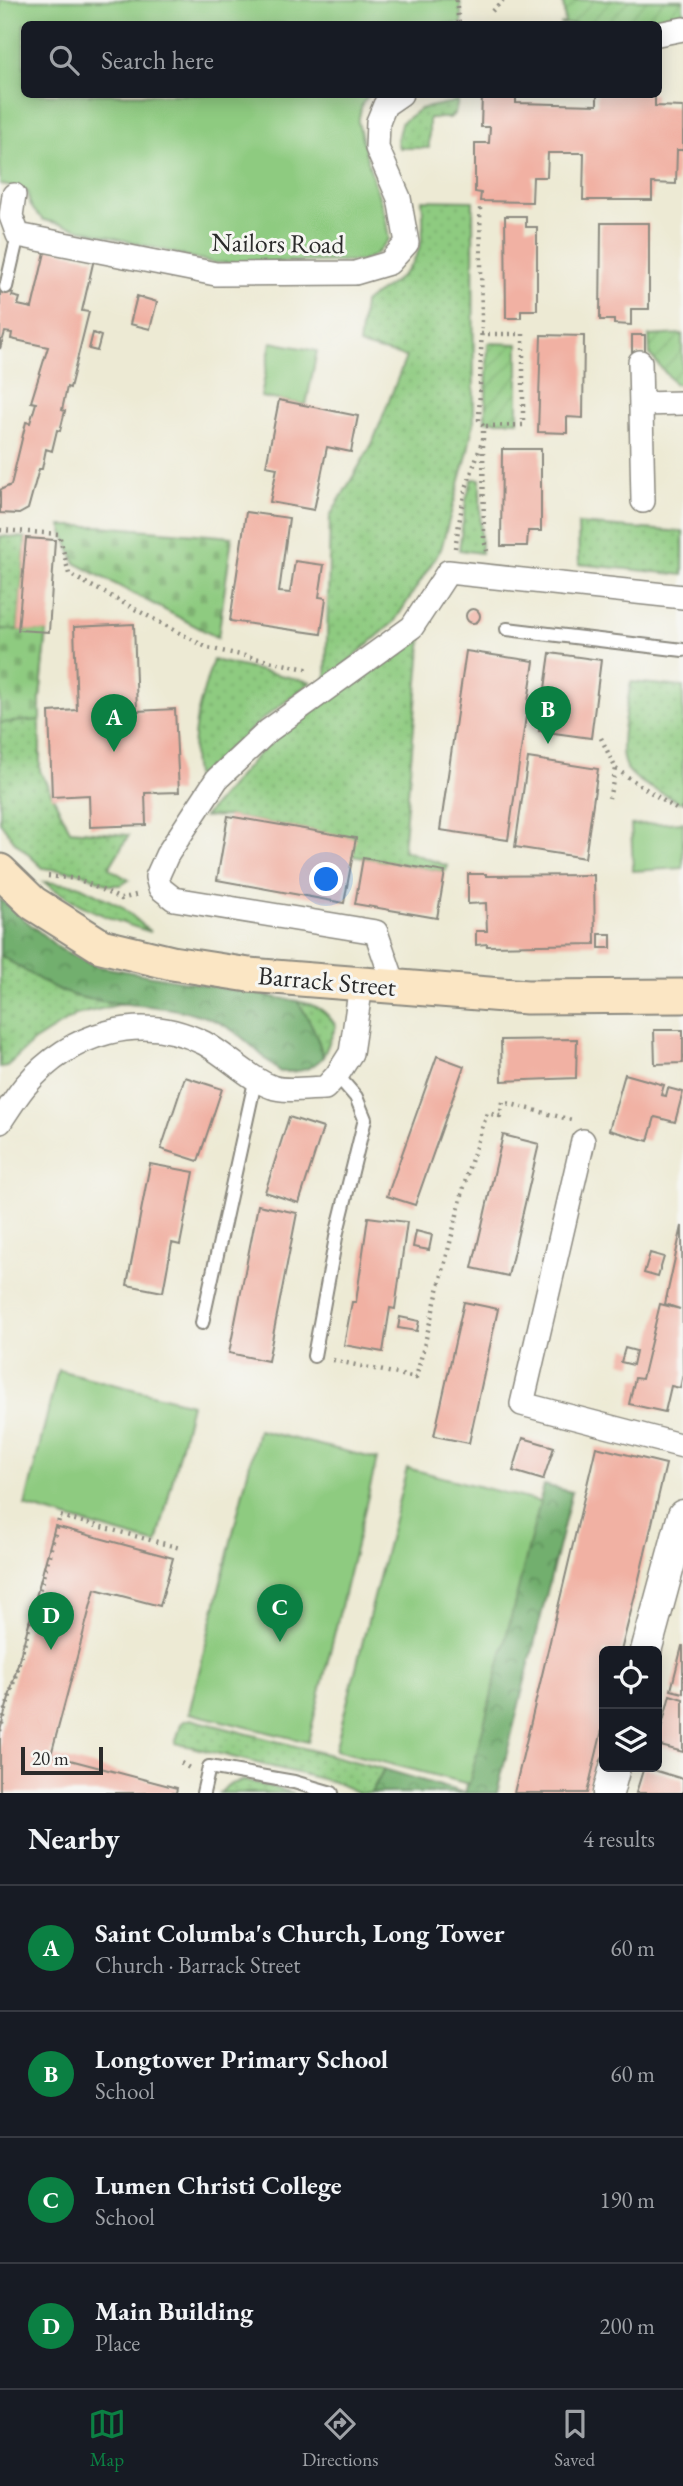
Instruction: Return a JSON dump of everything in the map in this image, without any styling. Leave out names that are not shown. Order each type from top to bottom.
[{"type":"main road","name":"Barrack Street","points":[[0,871],[35,889],[101,946],[172,963],[249,975],[527,997],[683,996]]},
{"type":"street","points":[[662,33],[683,29]]},
{"type":"street","name":"Nailors Road","points":[[18,235],[216,274],[355,273],[389,263],[407,243],[400,198],[377,148],[378,122],[385,105],[395,98]]},
{"type":"street","points":[[14,195],[11,216],[18,235]]},
{"type":"street","points":[[640,362],[643,501]]},
{"type":"street","points":[[641,404],[683,403]]},
{"type":"street","points":[[395,988],[376,932],[174,900],[160,888],[157,877],[167,855],[217,779],[268,731],[412,627],[448,572],[683,597]]},
{"type":"street","points":[[0,1122],[26,1086],[46,1066],[68,1050],[101,1032],[136,1027],[173,1031],[205,1043],[272,1088],[326,1088],[351,1052],[361,985]]},
{"type":"street","points":[[583,1141],[522,1404],[683,1446]]},
{"type":"street","points":[[647,1646],[683,1515]]},
{"type":"street","points":[[608,1793],[614,1772]]},
{"type":"lane","points":[[6,287],[18,235]]},
{"type":"lane","points":[[507,629],[683,650]]},
{"type":"lane","points":[[314,1356],[337,1232],[365,1119],[356,1097],[337,1075]]},
{"type":"lane","points":[[202,1323],[256,1077]]},
{"type":"lane","points":[[203,1793],[209,1767],[294,1782],[332,1793]]},
{"type":"path","points":[[456,0],[459,21]]},
{"type":"path","points":[[492,10],[503,0]]},
{"type":"path","points":[[480,208],[479,420],[483,426],[484,540],[488,553],[489,577]]},
{"type":"path","points":[[481,334],[523,334],[523,425],[483,426]]},
{"type":"path","points":[[453,573],[464,494],[483,439]]},
{"type":"path","points":[[0,530],[59,534],[69,574],[208,649],[306,669]]},
{"type":"path","points":[[601,738],[616,769],[676,809],[683,809]]},
{"type":"path","points":[[609,798],[616,769]]},
{"type":"path","points":[[35,889],[78,879],[121,900],[160,888]]},
{"type":"path","points":[[314,1356],[416,1378],[465,1184],[487,1113],[500,1115],[503,1102],[586,1124],[583,1141]]},
{"type":"path","points":[[0,1731],[60,1516],[180,1548]]},
{"type":"green space","points":[[0,0],[460,0],[462,21],[21,21],[21,98],[367,98],[362,104],[358,122],[389,239],[375,255],[362,261],[214,263],[44,220],[32,208],[28,192],[0,184]]},
{"type":"green space","points":[[563,0],[683,0],[683,14],[650,21],[565,21]]},
{"type":"green space","points":[[458,101],[455,113],[450,118],[429,118],[429,148],[399,148],[397,140],[401,123],[420,109]]},
{"type":"green space","points":[[422,200],[473,201],[474,421],[441,549],[394,622],[326,680],[330,516],[372,444],[406,357],[359,345],[364,303],[400,277],[414,260],[423,232]]},
{"type":"green space","points":[[682,334],[683,384],[675,384],[650,355],[649,336]]},
{"type":"green space","points":[[271,342],[317,351],[306,405],[261,397]]},
{"type":"green space","points":[[488,343],[518,344],[518,421],[485,421]]},
{"type":"green space","points":[[472,479],[480,479],[481,553],[459,550],[466,500]]},
{"type":"green space","points":[[578,524],[683,532],[683,575],[579,564]]},
{"type":"green space","points":[[61,526],[100,526],[232,537],[218,638],[75,563]]},
{"type":"green space","points":[[0,536],[26,538],[18,630],[47,631],[40,698],[40,771],[70,830],[129,835],[109,868],[129,880],[121,885],[109,885],[83,873],[43,868],[14,841],[0,822]]},
{"type":"green space","points":[[0,629],[47,631],[40,720],[0,723]]},
{"type":"green space","points":[[417,630],[422,637],[403,850],[448,866],[445,872],[352,856],[355,838],[228,816],[204,817],[270,740]]},
{"type":"green space","points":[[213,660],[311,682],[259,722],[196,779],[194,734]]},
{"type":"green space","points":[[631,682],[683,687],[683,802],[651,788],[627,769],[622,740]]},
{"type":"green space","points":[[683,822],[683,868],[633,871],[631,825]]},
{"type":"green space","points":[[44,882],[78,885],[121,906],[151,932],[95,912]]},
{"type":"green space","points":[[0,899],[60,949],[96,966],[297,1001],[313,1028],[323,1057],[304,1070],[280,1072],[235,1032],[202,1016],[166,1008],[92,1000],[56,988],[0,955]]},
{"type":"green space","points":[[0,955],[39,979],[75,996],[126,1003],[76,1015],[33,1042],[7,1066],[0,1067]]},
{"type":"green space","points":[[297,1001],[320,1009],[336,1026],[323,1057],[313,1028]]},
{"type":"green space","points":[[58,1370],[191,1404],[157,1544],[25,1506]]},
{"type":"green space","points":[[258,1430],[377,1459],[308,1742],[189,1713]]},
{"type":"green space","points":[[407,1468],[540,1502],[469,1784],[335,1750]]},
{"type":"green space","points":[[544,1485],[572,1492],[497,1793],[465,1793]]},
{"type":"green space","points":[[190,1719],[384,1769],[371,1793],[359,1793],[334,1782],[175,1743],[182,1722]]},
{"type":"green space","points":[[384,1769],[464,1793],[371,1793]]},
{"type":"green space","points":[[245,1780],[294,1793],[220,1793],[228,1785]]},
{"type":"building","points":[[482,98],[516,98],[516,103],[597,105],[597,98],[655,98],[655,106],[683,107],[683,150],[677,150],[676,184],[652,183],[652,200],[583,200],[584,153],[548,153],[547,177],[533,177],[532,202],[480,201],[481,193],[475,192],[475,143],[489,143],[490,127],[481,127]]},
{"type":"building","points":[[505,216],[526,216],[526,227],[537,227],[537,310],[521,310],[521,318],[506,318]]},
{"type":"building","points":[[601,223],[649,223],[649,309],[631,309],[631,325],[614,324],[614,320],[600,320]]},
{"type":"building","points":[[46,248],[94,259],[82,311],[89,312],[70,388],[67,387],[60,431],[57,430],[52,451],[46,449],[28,509],[19,514],[0,513],[0,490],[11,485],[26,422],[30,423],[36,403],[31,402],[48,347],[11,339],[12,333],[5,332],[0,349],[0,290],[20,298],[18,305],[32,308]]},
{"type":"building","points":[[137,296],[157,302],[150,329],[130,324]]},
{"type":"building","points":[[93,333],[101,336],[97,351],[89,349]]},
{"type":"building","points":[[541,335],[584,336],[583,418],[567,417],[567,433],[538,432]]},
{"type":"building","points":[[632,335],[645,335],[645,354],[632,354]]},
{"type":"building","points":[[279,400],[358,416],[351,452],[327,447],[314,510],[270,502],[277,468],[266,466]]},
{"type":"building","points":[[502,449],[541,449],[541,531],[528,531],[527,546],[501,546]]},
{"type":"building","points":[[246,512],[289,518],[279,592],[290,593],[295,561],[324,565],[319,597],[326,598],[321,634],[230,621]]},
{"type":"building","points":[[26,538],[55,540],[49,632],[18,630]]},
{"type":"building","points":[[470,609],[476,609],[480,616],[476,623],[470,623],[466,619],[466,613]]},
{"type":"building","points":[[134,624],[137,711],[175,709],[179,792],[145,793],[146,825],[90,827],[89,795],[52,797],[49,712],[77,710],[74,627]]},
{"type":"building","points":[[466,651],[534,661],[508,840],[440,830]]},
{"type":"building","points":[[550,653],[601,660],[591,738],[539,731]]},
{"type":"building","points":[[528,758],[598,769],[585,858],[515,847]]},
{"type":"building","points":[[228,816],[356,838],[344,903],[217,880]]},
{"type":"building","points":[[363,858],[445,872],[437,918],[355,904]]},
{"type":"building","points":[[468,874],[594,875],[595,944],[476,945],[476,931],[487,931],[486,903],[468,904]]},
{"type":"building","points":[[599,934],[611,934],[611,948],[599,948]]},
{"type":"building","points":[[654,1030],[683,1030],[683,1063],[655,1064]]},
{"type":"building","points":[[577,1039],[576,1078],[502,1081],[501,1040]]},
{"type":"building","points":[[437,1056],[464,1066],[415,1205],[387,1196]]},
{"type":"building","points":[[625,1074],[664,1085],[661,1095],[666,1096],[668,1088],[683,1092],[675,1122],[655,1117],[648,1141],[609,1130]]},
{"type":"building","points":[[185,1077],[222,1089],[198,1161],[161,1149]]},
{"type":"building","points":[[289,1117],[323,1128],[299,1203],[265,1192]]},
{"type":"building","points":[[503,1135],[539,1144],[508,1276],[472,1268]]},
{"type":"building","points":[[150,1164],[194,1172],[180,1245],[172,1243],[163,1292],[127,1285]]},
{"type":"building","points":[[258,1205],[297,1213],[268,1361],[229,1353]]},
{"type":"building","points":[[368,1217],[407,1222],[395,1309],[390,1308],[383,1352],[344,1345],[352,1302],[356,1302]]},
{"type":"building","points":[[682,1226],[683,1374],[680,1388],[671,1386],[665,1412],[629,1404],[635,1378],[642,1379],[660,1304],[680,1309],[665,1304]]},
{"type":"building","points":[[416,1231],[432,1235],[429,1250],[413,1247]]},
{"type":"building","points":[[650,1253],[664,1257],[658,1277],[644,1273]]},
{"type":"building","points":[[464,1302],[498,1309],[469,1443],[434,1436]]},
{"type":"building","points":[[400,1317],[419,1321],[417,1331],[398,1328]]},
{"type":"building","points":[[625,1348],[636,1351],[633,1365],[621,1362]]},
{"type":"building","points":[[523,1438],[554,1447],[543,1480],[513,1471]]},
{"type":"building","points":[[596,1447],[666,1464],[622,1646],[599,1646],[599,1743],[587,1793],[514,1793]]},
{"type":"building","points":[[55,1526],[173,1558],[160,1606],[95,1589],[51,1755],[177,1788],[176,1793],[0,1793],[0,1731]]},
{"type":"building","points":[[683,1646],[683,1693],[671,1690]]},
{"type":"building","points":[[670,1695],[683,1699],[683,1752],[662,1746],[662,1726]]},
{"type":"building","points":[[642,1772],[660,1772],[683,1779],[683,1793],[636,1793]]},
{"type":"place","name":"Longtower Primary School","points":[[548,744]]},
{"type":"place","name":"Saint Columba's Church, Long Tower","points":[[114,752]]},
{"type":"place","name":"Lumen Christi College","points":[[280,1642]]},
{"type":"place","name":"Main Building","points":[[51,1650]]}]
